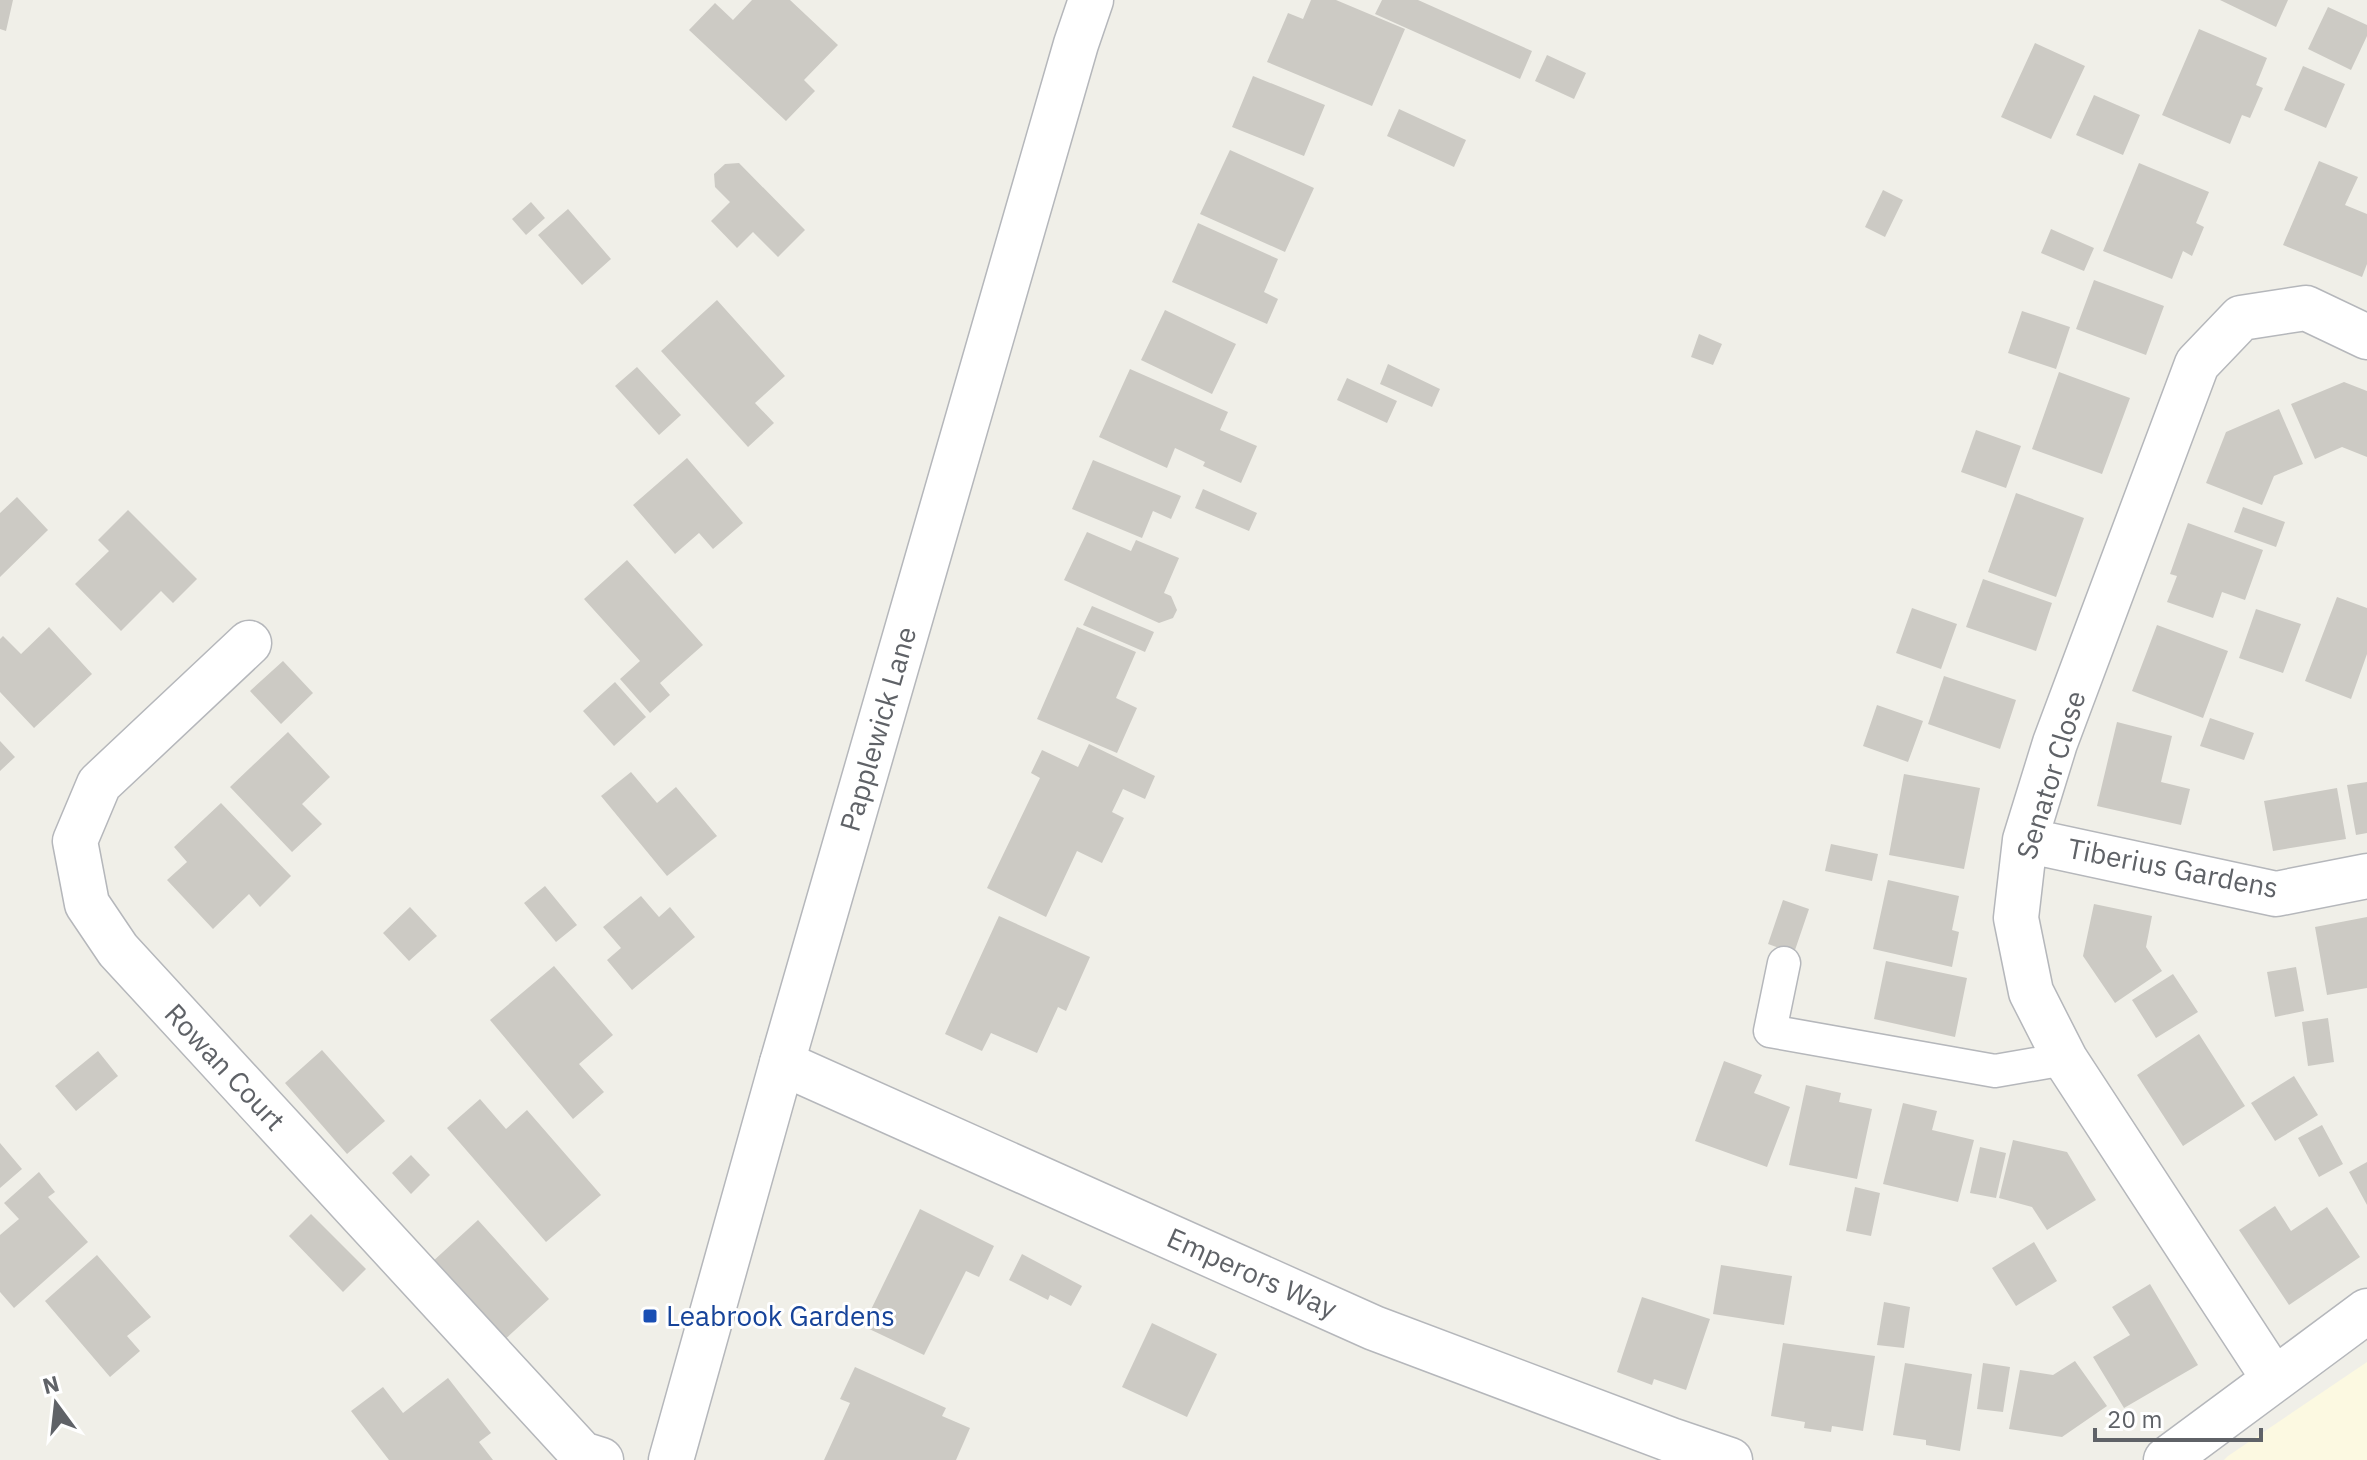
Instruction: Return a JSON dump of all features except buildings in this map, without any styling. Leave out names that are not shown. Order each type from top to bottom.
[{"type":"street","name":"Papplewick Lane","points":[[671,1460],[782,1063],[1091,0]]},
{"type":"street","name":"Senator Close","points":[[2274,1379],[2065,1059],[2031,992],[2016,918],[2025,840],[2055,743],[2197,364],[2241,318],[2306,308],[2367,337]]},
{"type":"street","name":"Rowan Court","points":[[249,643],[99,784],[75,841],[87,904],[118,950],[571,1443],[582,1454],[601,1460]]},
{"type":"street","name":"Tiberius Gardens","points":[[2025,840],[2276,894],[2367,876]]},
{"type":"street","name":"Emperors Way","points":[[782,1063],[1374,1328],[1730,1460]]},
{"type":"street","points":[[2182,1457],[2274,1379],[2367,1311]]},
{"type":"lane","points":[[1784,963],[1770,1031],[1995,1071],[2065,1059]]},
{"type":"shaded area","points":[[2367,1362],[2367,1460],[2224,1460],[2228,1456]]},
{"type":"place","name":"Leabrook Gardens","points":[[650,1316]]}]
